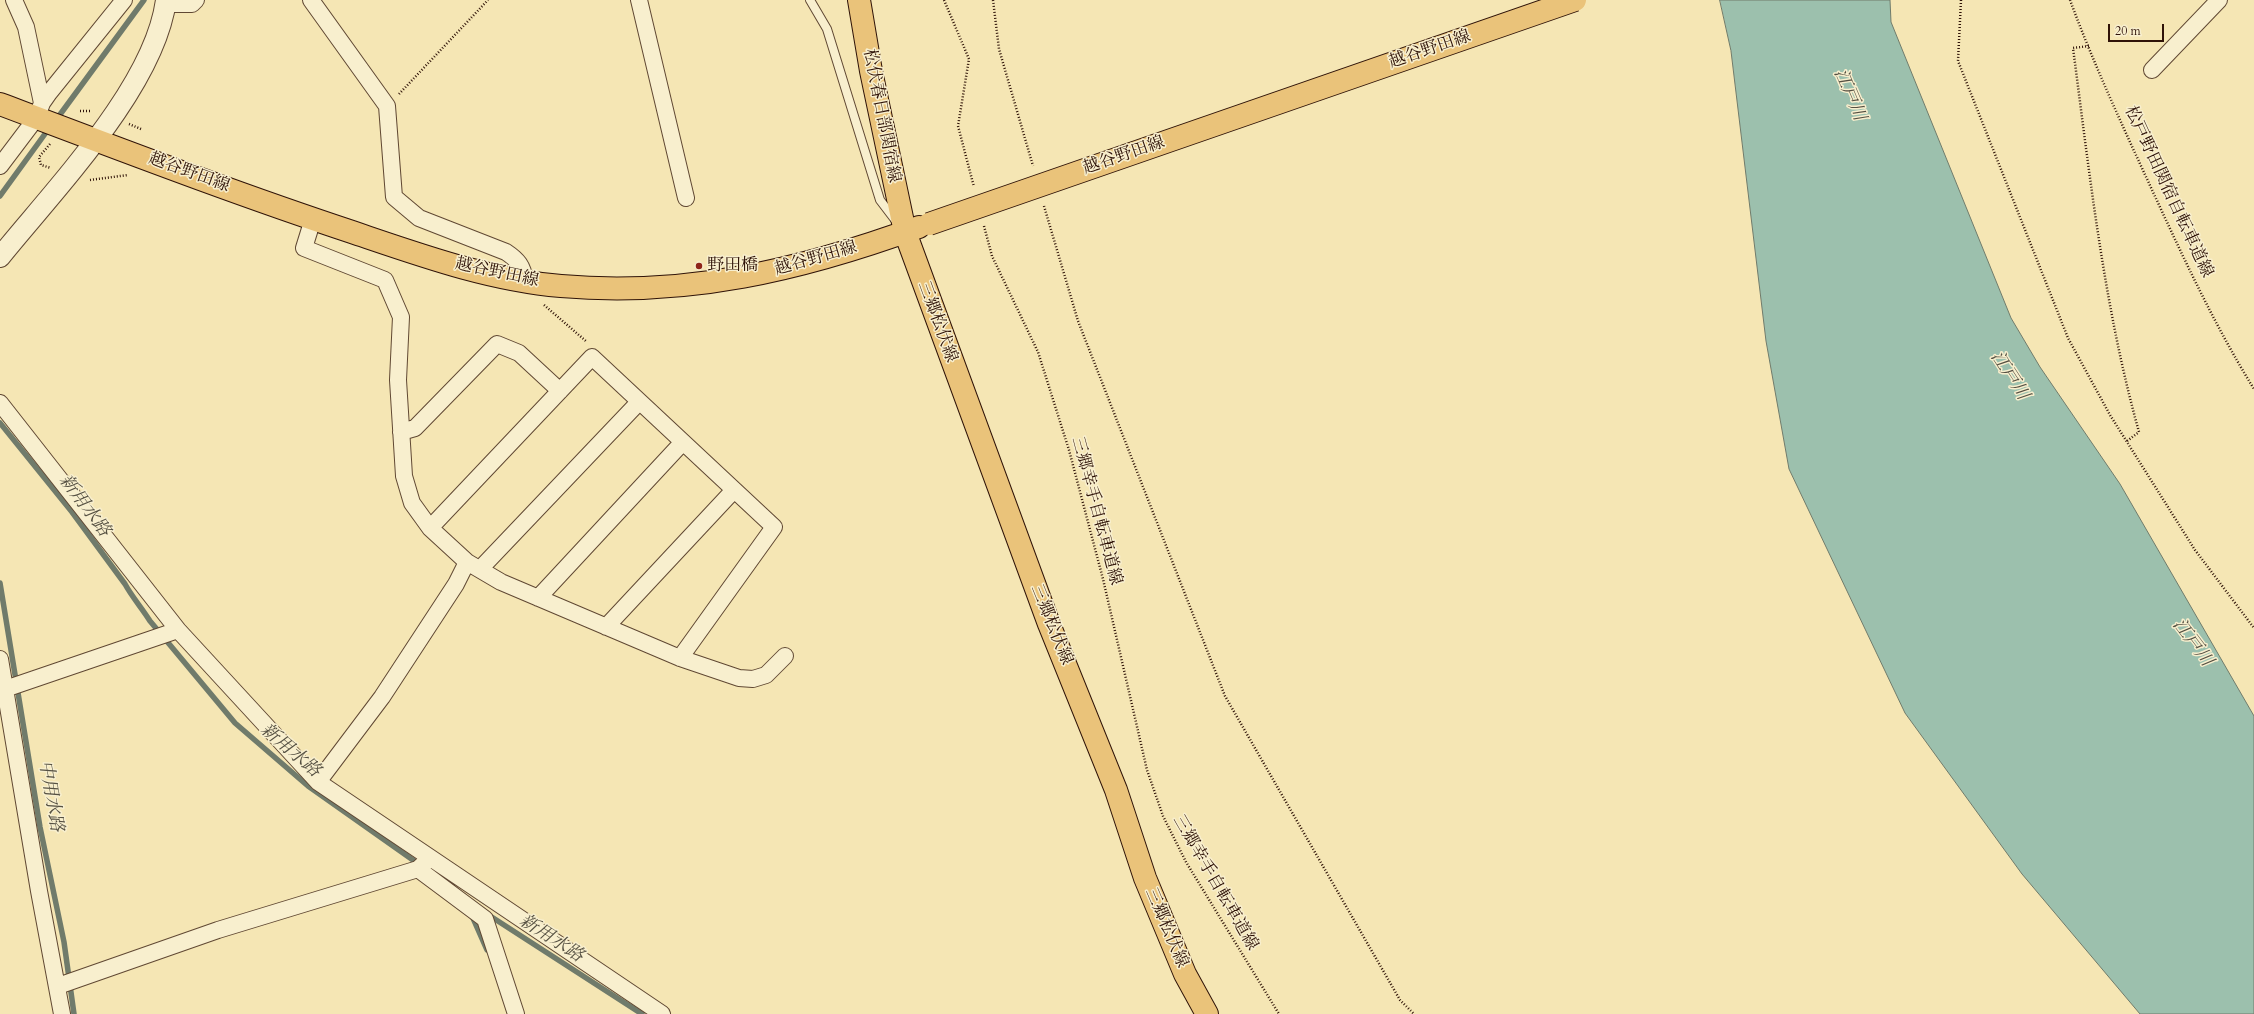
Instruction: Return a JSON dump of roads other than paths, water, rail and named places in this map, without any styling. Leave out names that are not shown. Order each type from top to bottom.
[{"type":"main road","name":"松伏春日部関宿線","points":[[859,0],[871,71],[905,232]]},
{"type":"main road","name":"越谷野田線","points":[[0,104],[39,110],[96,139],[313,219],[475,271],[525,281],[573,287],[635,288],[692,285],[742,279],[797,266],[905,232],[1575,0]]},
{"type":"main road","name":"三郷松伏線","points":[[905,232],[961,389],[1049,624],[1116,790],[1145,878],[1185,974],[1207,1014]]},
{"type":"street","points":[[14,0],[26,27],[39,110]]},
{"type":"street","points":[[0,166],[39,110],[124,0]]},
{"type":"street","points":[[0,257],[96,139],[125,98],[146,60],[163,18],[166,2],[192,4],[196,0]]},
{"type":"street","points":[[311,0],[387,106],[394,197],[419,218],[506,252],[518,259],[524,270],[525,281]]},
{"type":"street","points":[[639,0],[686,198]]},
{"type":"street","points":[[2152,70],[2219,0]]},
{"type":"street","points":[[313,219],[304,248],[385,280],[401,317],[398,380],[406,483],[412,502],[430,528],[474,566],[538,598],[680,658],[739,678],[753,679],[766,676],[785,656]]},
{"type":"street","points":[[401,432],[415,428],[497,344],[519,353],[560,391]]},
{"type":"street","points":[[430,528],[592,357],[682,443],[774,527],[680,658]]},
{"type":"street","points":[[318,782],[382,697],[456,584],[639,402]]},
{"type":"street","points":[[0,404],[178,630],[318,782],[662,1014]]},
{"type":"street","points":[[538,598],[682,443]]},
{"type":"street","points":[[606,627],[734,490]]},
{"type":"street","points":[[5,688],[178,630]]},
{"type":"street","points":[[0,658],[39,891],[58,986],[62,1014]]},
{"type":"street","points":[[58,986],[218,930],[418,869],[430,858]]},
{"type":"street","points":[[418,869],[485,919],[516,1014]]},
{"type":"lane","points":[[810,0],[827,29],[880,200],[905,232]]},
{"type":"water","name":"江戸川","points":[[1720,0],[1890,0],[1891,22],[2011,318],[2040,367],[2120,484],[2254,716],[2254,1014],[2140,1014],[2022,874],[1905,713],[1789,469],[1766,341],[1731,51]]},
{"type":"waterway","points":[[56,120],[144,0]]},
{"type":"waterway","points":[[0,196],[50,127]]},
{"type":"waterway","name":"新用水路","points":[[0,423],[72,512],[125,584],[150,621],[235,723],[308,786],[420,865]]},
{"type":"waterway","name":"中用水路","points":[[0,583],[40,827],[64,942],[74,1014]]},
{"type":"waterway","name":"新用水路","points":[[487,914],[642,1014]]},
{"type":"waterway","points":[[472,916],[487,950]]},
{"type":"place","name":"野田橋","points":[[699,266]]}]
